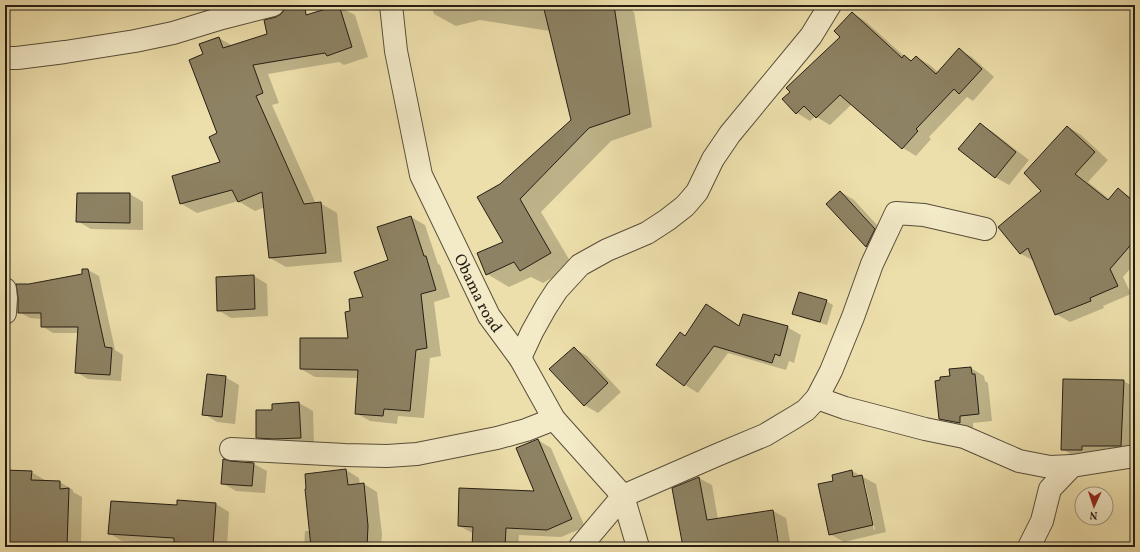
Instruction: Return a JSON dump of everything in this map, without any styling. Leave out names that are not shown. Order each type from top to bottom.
[{"type":"street","points":[[5,58],[17,58],[64,52],[135,41],[273,5]]},
{"type":"street","name":"Obama road","points":[[391,5],[396,51],[421,175],[488,316],[520,358],[554,419],[623,496],[638,547]]},
{"type":"street","points":[[520,358],[546,307],[557,290],[580,265],[606,250],[647,233],[685,206],[697,192],[713,159],[730,134],[811,36],[830,5]]},
{"type":"street","points":[[580,547],[623,496],[765,435],[806,410],[817,398],[831,371],[853,317],[872,264],[896,214],[924,215],[985,229]]},
{"type":"street","points":[[5,289],[5,314]]},
{"type":"street","points":[[817,398],[853,410],[925,429],[964,437],[1019,461],[1050,467],[1072,466],[1135,456]]},
{"type":"street","points":[[231,449],[346,455],[387,456],[417,454],[497,438],[526,430],[554,419]]},
{"type":"street","points":[[1029,547],[1042,521],[1050,488],[1072,466]]},
{"type":"building","points":[[285,5],[305,5],[306,15],[339,5],[352,47],[327,56],[325,53],[253,65],[263,93],[256,96],[304,204],[321,202],[326,253],[269,258],[262,192],[238,202],[232,190],[180,204],[172,176],[220,162],[209,137],[217,133],[189,60],[203,54],[199,44],[219,37],[223,48],[267,34],[264,20],[281,14],[285,9]]},
{"type":"building","points":[[543,5],[614,5],[630,114],[589,128],[520,199],[551,253],[520,271],[514,262],[486,275],[477,253],[503,242],[477,197],[500,184],[571,120]]},
{"type":"building","points":[[852,12],[902,58],[904,55],[911,61],[916,56],[936,74],[959,48],[982,69],[959,94],[954,89],[916,129],[918,131],[902,149],[840,95],[816,118],[804,106],[796,114],[782,99],[790,92],[786,88],[840,37],[834,31]]},
{"type":"building","points":[[980,123],[1016,152],[995,178],[958,149]]},
{"type":"building","points":[[1067,126],[1095,152],[1075,174],[1108,200],[1118,188],[1135,203],[1135,240],[1110,269],[1118,286],[1090,298],[1091,301],[1055,315],[1028,248],[1020,254],[998,227],[1041,191],[1024,173]]},
{"type":"building","points":[[840,191],[875,229],[866,247],[826,204]]},
{"type":"building","points":[[77,193],[130,193],[130,223],[76,222]]},
{"type":"building","points":[[411,216],[424,256],[426,256],[436,290],[421,294],[427,348],[416,350],[410,411],[384,409],[383,416],[355,414],[358,370],[300,369],[300,338],[348,338],[345,312],[350,311],[349,299],[363,297],[354,272],[388,260],[377,227]]},
{"type":"building","points":[[82,269],[88,269],[105,347],[112,348],[110,375],[75,373],[78,327],[41,327],[41,313],[18,313],[16,284],[29,284],[82,274]]},
{"type":"building","points":[[254,275],[255,309],[217,311],[216,277]]},
{"type":"building","points":[[799,292],[827,300],[820,322],[792,314]]},
{"type":"building","points":[[706,304],[739,326],[743,314],[788,326],[780,356],[775,354],[772,363],[714,346],[684,386],[656,365],[680,332],[685,336]]},
{"type":"building","points":[[574,347],[608,383],[584,406],[549,369]]},
{"type":"building","points":[[971,367],[972,374],[975,374],[979,414],[960,416],[960,423],[939,419],[935,381],[940,380],[940,377],[950,376],[949,369]]},
{"type":"building","points":[[207,374],[226,376],[222,417],[202,415]]},
{"type":"building","points":[[1063,379],[1124,380],[1121,446],[1082,446],[1082,450],[1061,450]]},
{"type":"building","points":[[299,402],[301,438],[256,438],[256,410],[272,410],[272,404]]},
{"type":"building","points":[[538,439],[572,519],[547,530],[506,528],[505,547],[472,547],[473,527],[458,526],[459,488],[534,491],[516,448]]},
{"type":"building","points":[[223,459],[254,463],[252,486],[221,484]]},
{"type":"building","points":[[346,469],[348,485],[364,483],[368,526],[367,547],[311,547],[305,489],[305,474]]},
{"type":"building","points":[[5,470],[32,471],[31,480],[60,481],[60,489],[69,488],[67,547],[5,547]]},
{"type":"building","points":[[852,470],[853,477],[862,475],[873,525],[829,535],[818,484],[833,481],[832,475]]},
{"type":"building","points":[[699,477],[707,520],[773,510],[779,547],[683,547],[672,488]]},
{"type":"building","points":[[177,500],[216,503],[213,545],[174,542],[174,538],[108,534],[111,501],[177,505]]}]
